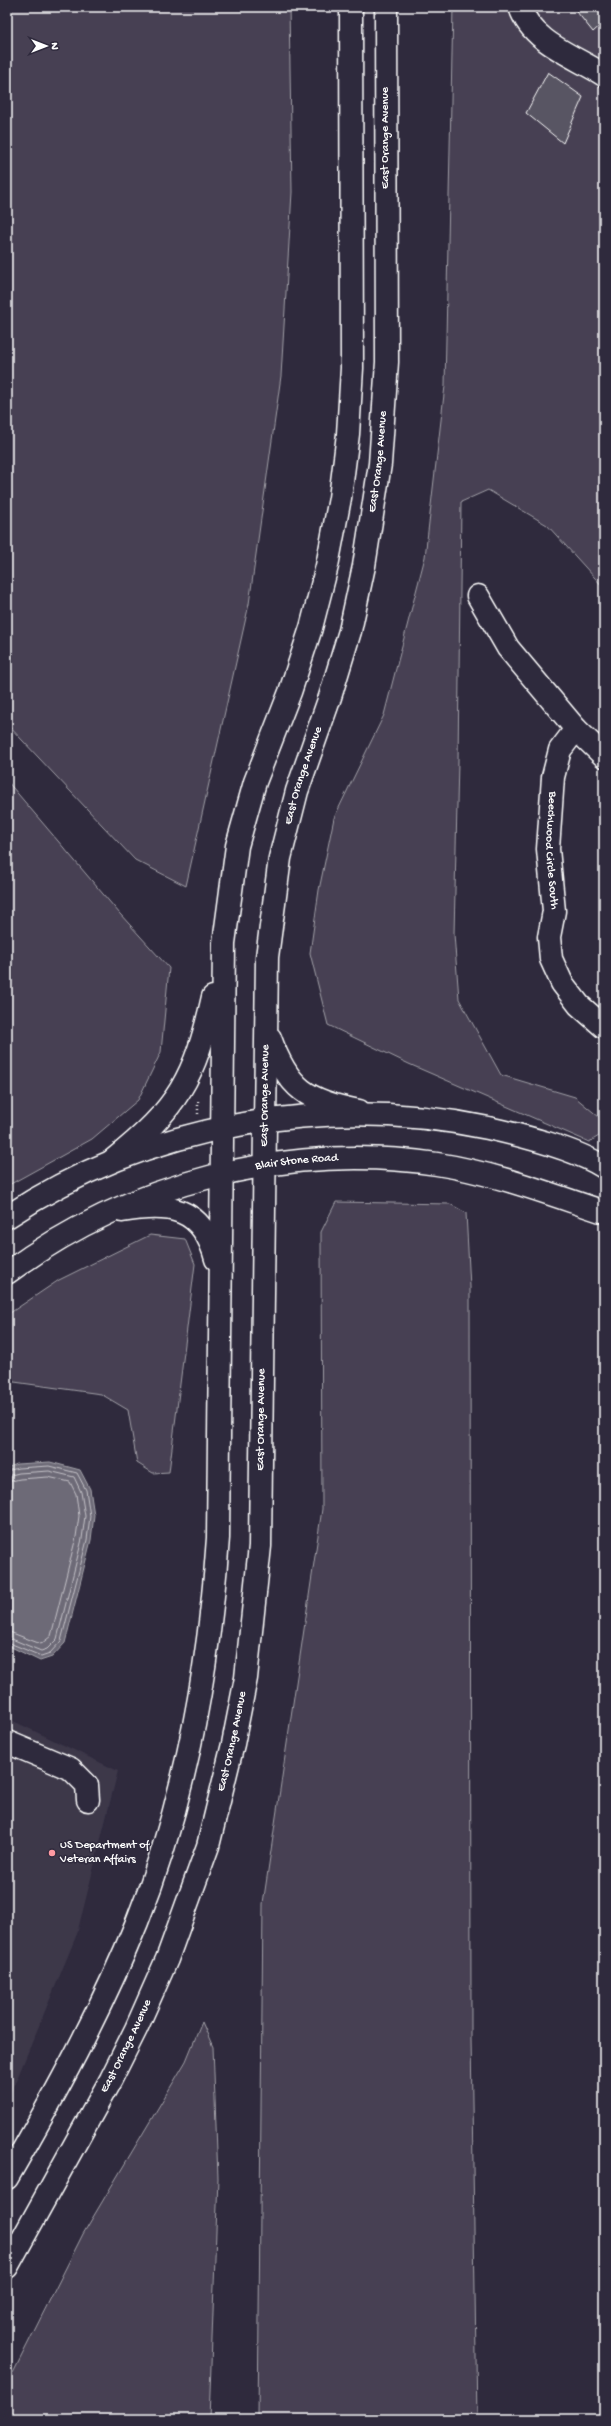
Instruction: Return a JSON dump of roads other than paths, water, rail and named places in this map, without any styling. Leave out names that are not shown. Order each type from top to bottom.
[{"type":"street","points":[[7,2178],[57,2090],[111,1982],[138,1921],[155,1872],[178,1794],[206,1663],[214,1606],[219,1516],[221,1128],[224,943],[231,878],[238,840],[255,782],[290,692],[311,628],[327,566],[340,498],[348,434],[352,368],[351,7]]},
{"type":"street","name":"East Orange Avenue","points":[[7,2267],[111,2080],[136,2029],[189,1903],[208,1846],[220,1802],[246,1678],[260,1546],[266,1165],[267,957],[280,858],[297,791],[330,697],[350,631],[366,559],[380,464],[387,362],[386,7]]},
{"type":"street","points":[[520,7],[527,24],[538,34],[565,54],[604,75]]},
{"type":"street","points":[[478,596],[508,648],[576,729],[604,756]]},
{"type":"street","name":"Beechwood Circle South","points":[[576,729],[560,750],[553,777],[548,849],[554,911],[549,938],[551,959],[562,983],[579,1006],[604,1028]]},
{"type":"street","points":[[109,1163],[152,1127],[184,1085],[200,1049],[224,943]]},
{"type":"street","points":[[266,1026],[274,1048],[290,1078],[309,1097],[338,1107],[380,1114],[435,1119],[504,1131],[568,1152],[604,1168]]},
{"type":"street","points":[[7,1217],[54,1190],[109,1163],[172,1140],[221,1128],[266,1121],[325,1115],[380,1114]]},
{"type":"street","name":"Blair Stone Road","points":[[7,1273],[50,1244],[107,1214],[164,1191],[221,1174],[266,1165],[361,1158],[438,1164],[536,1188],[604,1212]]},
{"type":"street","points":[[107,1214],[141,1208],[161,1207],[180,1210],[194,1218],[204,1230],[213,1246],[220,1273]]},
{"type":"street","points":[[7,1742],[71,1770],[87,1785],[88,1800]]},
{"type":"water","points":[[50,1462],[80,1470],[90,1489],[94,1515],[91,1540],[65,1643],[52,1657],[40,1661],[7,1645],[7,1468],[17,1464]]},
{"type":"place","name":"US Department of Veteran Affairs","points":[[52,1853]]}]
